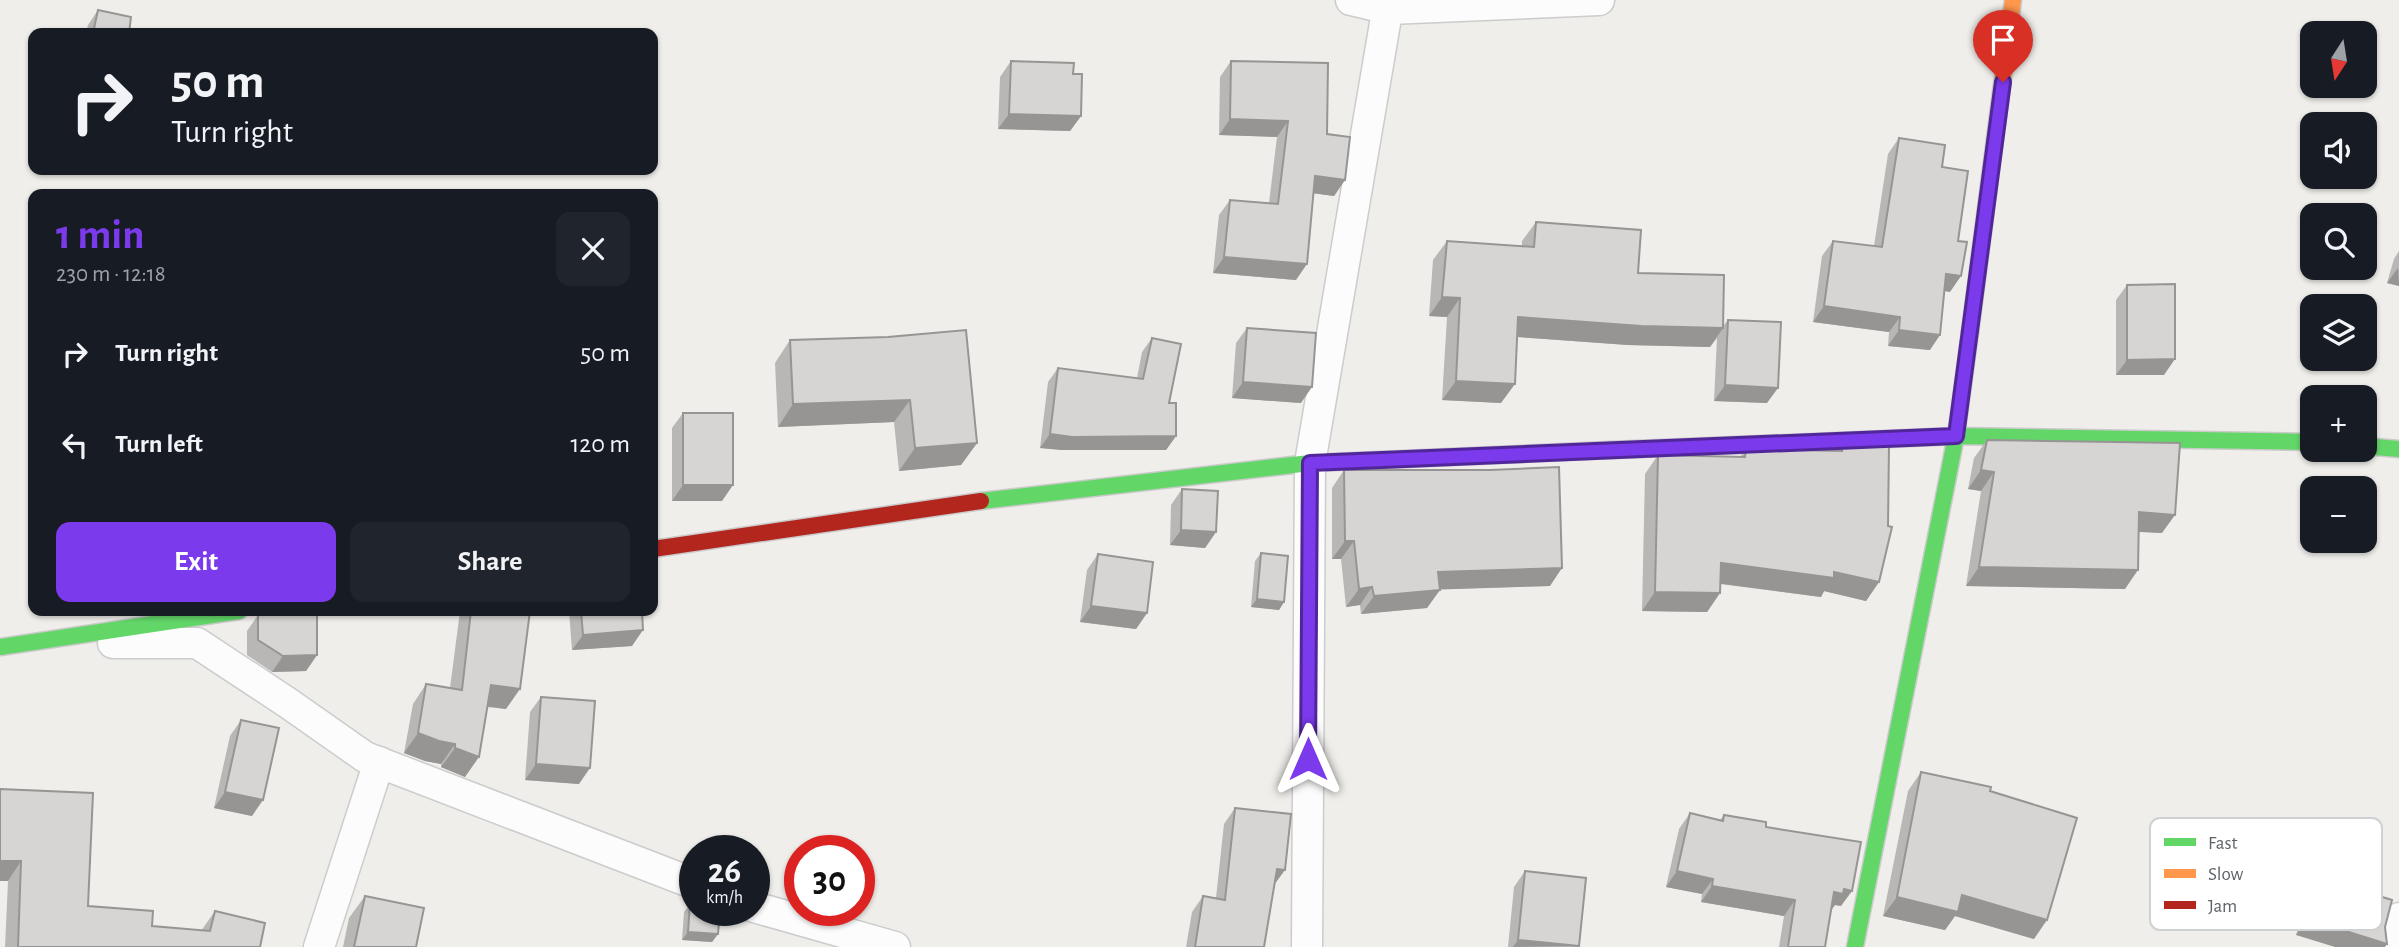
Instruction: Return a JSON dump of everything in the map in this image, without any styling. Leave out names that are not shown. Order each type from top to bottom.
[{"type":"street","points":[[1350,0],[1389,4],[1599,0]]},
{"type":"street","points":[[1855,947],[1956,436],[2013,0]]},
{"type":"street","points":[[1307,947],[1310,463],[1389,4]]},
{"type":"street","points":[[658,548],[952,504],[1310,463],[1956,436],[2300,442]]},
{"type":"street","points":[[2377,447],[2399,449]]},
{"type":"street","points":[[11,645],[205,616]]},
{"type":"street","points":[[11,645],[197,643],[288,702],[365,757],[679,878]]},
{"type":"street","points":[[319,947],[379,762]]},
{"type":"street","points":[[770,912],[895,947]]},
{"type":"street","points":[[2391,947],[2399,918]]},
{"type":"building","points":[[98,10],[131,17],[130,28],[94,28]]},
{"type":"building","points":[[1011,61],[1074,63],[1073,74],[1082,74],[1081,116],[1009,114]]},
{"type":"building","points":[[1231,61],[1328,63],[1327,134],[1350,137],[1345,180],[1315,176],[1307,264],[1224,257],[1230,200],[1278,204],[1288,121],[1230,119]]},
{"type":"building","points":[[1899,138],[1945,145],[1942,167],[1968,171],[1958,241],[1967,242],[1961,276],[1946,274],[1940,335],[1899,330],[1900,317],[1824,306],[1833,241],[1882,247]]},
{"type":"building","points":[[1536,222],[1641,230],[1638,273],[1724,275],[1723,328],[1641,326],[1518,317],[1515,384],[1456,381],[1460,298],[1442,297],[1447,241],[1534,247]]},
{"type":"building","points":[[2175,284],[2175,359],[2127,360],[2127,285]]},
{"type":"building","points":[[1728,320],[1781,322],[1778,388],[1725,385]]},
{"type":"building","points":[[1247,328],[1316,333],[1312,387],[1243,382]]},
{"type":"building","points":[[966,330],[977,443],[915,448],[910,400],[793,404],[790,340],[888,337]]},
{"type":"building","points":[[1152,338],[1181,344],[1169,403],[1176,403],[1176,436],[1072,437],[1050,434],[1058,368],[1143,379]]},
{"type":"building","points":[[683,413],[733,413],[733,485],[683,485]]},
{"type":"building","points":[[1987,440],[2180,443],[2175,515],[2139,512],[2138,570],[1979,567],[1994,472],[1981,470]]},
{"type":"building","points":[[1842,445],[1889,446],[1888,526],[1892,527],[1879,582],[1834,572],[1834,578],[1721,563],[1720,593],[1655,592],[1658,455],[1745,457],[1746,449],[1842,451]]},
{"type":"building","points":[[1559,467],[1562,568],[1438,572],[1440,590],[1374,596],[1372,587],[1359,589],[1354,541],[1345,541],[1344,470]]},
{"type":"building","points":[[1182,489],[1218,491],[1216,532],[1181,530]]},
{"type":"building","points":[[1261,553],[1288,556],[1284,602],[1257,599]]},
{"type":"building","points":[[1098,554],[1153,562],[1147,613],[1091,606]]},
{"type":"building","points":[[258,616],[317,616],[317,655],[283,656],[258,640]]},
{"type":"building","points":[[470,616],[529,616],[520,689],[491,685],[479,757],[455,748],[455,744],[418,733],[426,684],[462,690]]},
{"type":"building","points":[[581,616],[642,616],[643,630],[583,635]]},
{"type":"building","points":[[541,697],[595,701],[590,768],[536,764]]},
{"type":"building","points":[[241,720],[279,728],[263,800],[225,792]]},
{"type":"building","points":[[1921,772],[1991,787],[1990,791],[2077,818],[2047,920],[1962,895],[1958,912],[1897,897]]},
{"type":"building","points":[[0,789],[93,793],[88,906],[153,911],[152,926],[210,931],[215,911],[265,923],[260,947],[18,947],[21,861],[0,861]]},
{"type":"building","points":[[1235,808],[1291,814],[1285,870],[1277,869],[1264,947],[1195,947],[1203,896],[1225,900]]},
{"type":"building","points":[[1690,813],[1723,821],[1724,815],[1766,822],[1766,827],[1861,842],[1852,891],[1844,889],[1843,894],[1834,892],[1825,947],[1788,947],[1795,900],[1712,886],[1713,879],[1677,871]]},
{"type":"building","points":[[1525,871],[1586,878],[1579,946],[1518,940]]},
{"type":"building","points":[[365,896],[424,908],[416,947],[354,947]]},
{"type":"building","points":[[2382,897],[2392,900],[2385,927],[2387,944],[2342,930],[2382,930]]},
{"type":"building","points":[[688,926],[719,926],[718,934],[688,932]]},
{"type":"traffic: fast","points":[[1855,947],[1956,436],[1970,332]]},
{"type":"traffic: fast","points":[[1839,441],[1956,436],[2300,442]]},
{"type":"traffic: fast","points":[[2377,447],[2399,449]]},
{"type":"traffic: fast","points":[[981,501],[1310,463],[1611,450]]},
{"type":"traffic: fast","points":[[0,647],[206,616]]},
{"type":"traffic: slow","points":[[1970,332],[2013,0]]},
{"type":"traffic: slow","points":[[1611,450],[1839,441]]},
{"type":"traffic: jam","points":[[658,548],[981,501]]},
{"type":"route","points":[[1308,759],[1310,463],[1956,436],[2003,82]]}]
